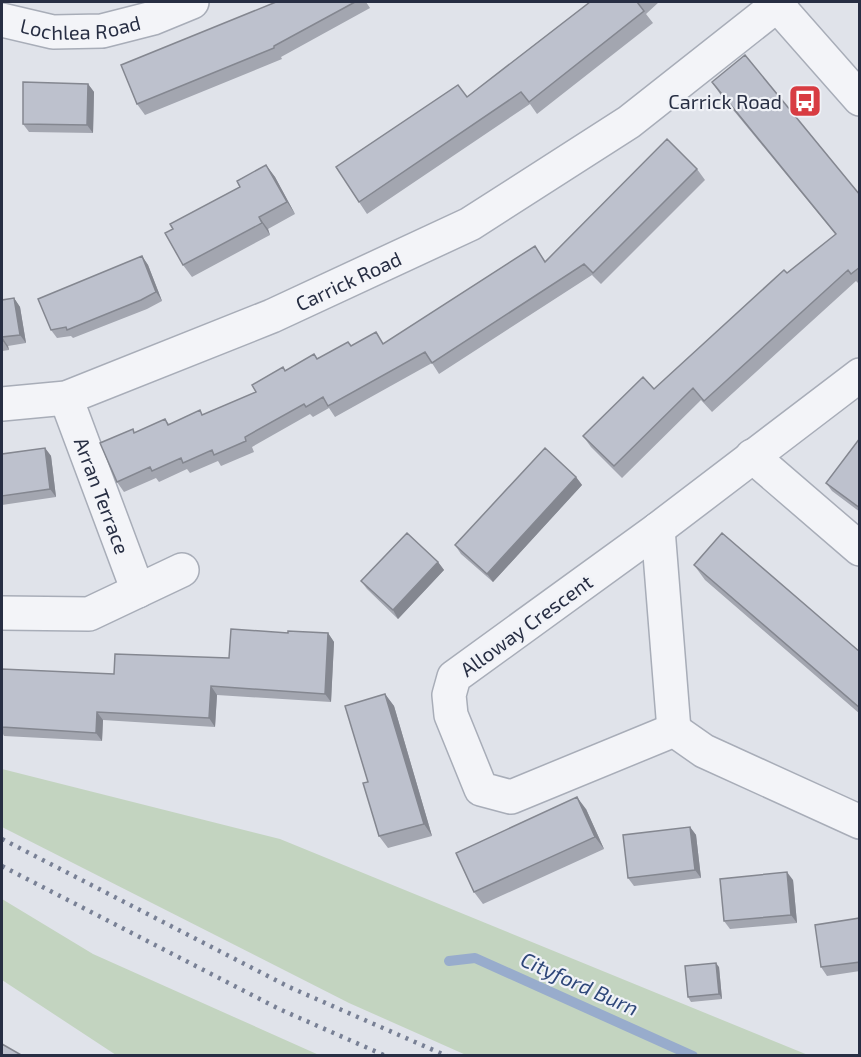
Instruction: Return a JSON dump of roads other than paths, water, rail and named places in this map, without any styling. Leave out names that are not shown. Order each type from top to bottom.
[{"type":"street","name":"Lochlea Road","points":[[2,20],[53,32],[102,31],[153,18],[192,2]]},
{"type":"street","points":[[779,4],[860,99]]},
{"type":"street","name":"Carrick Road","points":[[2,404],[66,398],[272,316],[470,224],[629,122],[779,4]]},
{"type":"street","name":"Alloway Crescent","points":[[675,730],[511,797],[481,789],[451,715],[448,695],[454,677],[658,529],[860,375]]},
{"type":"street","name":"Arran Terrace","points":[[66,398],[138,591]]},
{"type":"street","points":[[752,456],[860,549]]},
{"type":"street","points":[[658,529],[675,730],[704,751],[860,822]]},
{"type":"street","points":[[2,613],[89,614],[182,570]]},
{"type":"waterway","name":"Cityford Burn","points":[[449,961],[475,958],[693,1056]]},
{"type":"railway","points":[[2,839],[289,987],[447,1056]]},
{"type":"railway","points":[[2,866],[279,1009],[386,1056]]},
{"type":"place","name":"Carrick Road","points":[[805,101]]}]
